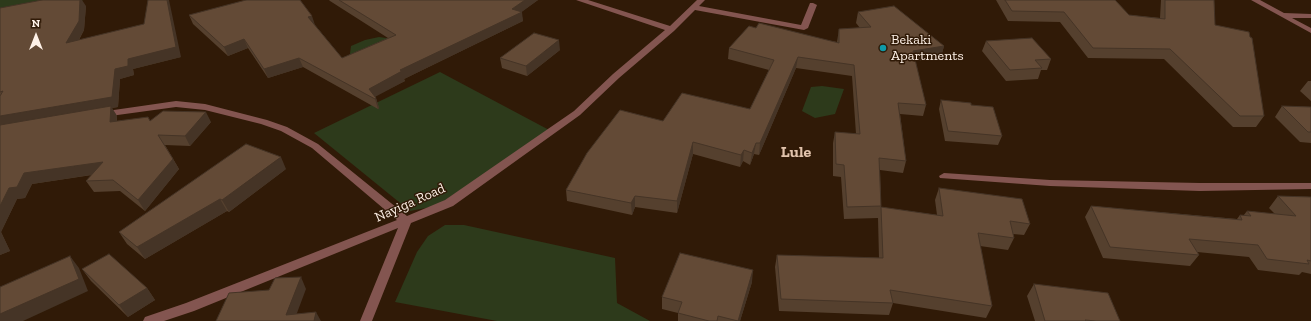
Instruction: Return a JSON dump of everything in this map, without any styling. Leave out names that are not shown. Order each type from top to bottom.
[{"type":"street","points":[[580,0],[671,29]]},
{"type":"street","points":[[1255,0],[1311,31]]},
{"type":"street","points":[[697,3],[804,28],[813,5]]},
{"type":"street","name":"Nayiga Road","points":[[149,321],[190,307],[449,203],[577,114],[616,76],[671,29],[697,3]]},
{"type":"street","points":[[1284,15],[1311,16]]},
{"type":"street","points":[[94,115],[148,107],[185,104],[219,110],[264,122],[284,129],[316,146],[406,221],[366,321]]},
{"type":"street","points":[[944,176],[1050,183],[1200,187],[1311,186]]},
{"type":"green space","points":[[0,0],[84,0],[0,17]]},
{"type":"green space","points":[[379,37],[393,39],[349,61],[351,46],[365,40]]},
{"type":"green space","points":[[440,72],[551,131],[436,206],[410,211],[314,133]]},
{"type":"green space","points":[[822,86],[844,89],[835,114],[815,118],[802,111],[811,87]]},
{"type":"green space","points":[[445,225],[464,225],[615,258],[617,303],[650,321],[497,321],[395,302],[417,252],[428,236]]},
{"type":"building","points":[[42,0],[80,0],[79,21],[66,43],[144,24],[148,0],[167,0],[176,47],[128,59],[128,66],[115,69],[112,97],[0,116],[0,96],[3,91],[0,92],[0,8]]},
{"type":"building","points":[[246,0],[300,0],[312,16],[308,17],[342,58],[396,35],[339,0],[525,0],[512,9],[522,12],[400,70],[402,71],[369,89],[376,98],[375,99],[299,58],[264,69],[244,39],[224,47],[189,15]]},
{"type":"building","points":[[1005,0],[1115,0],[1129,15],[1165,19],[1165,0],[1214,0],[1215,25],[1249,32],[1250,37],[1252,38],[1264,116],[1240,116],[1170,49],[1093,48],[1064,12],[1012,11]]},
{"type":"building","points":[[894,6],[944,46],[913,51],[926,105],[898,103],[906,161],[879,158],[881,206],[847,207],[844,165],[836,164],[835,132],[860,134],[854,65],[798,57],[760,143],[756,143],[752,153],[744,150],[741,155],[693,142],[677,201],[635,196],[631,203],[566,190],[587,153],[620,110],[663,121],[682,93],[750,109],[774,60],[729,48],[749,26],[756,28],[759,23],[839,43],[839,29],[871,27],[858,12]]},
{"type":"building","points":[[534,33],[559,40],[526,66],[500,58]]},
{"type":"building","points":[[1032,38],[1051,59],[1035,60],[1042,68],[1010,70],[986,41]]},
{"type":"building","points":[[941,100],[993,107],[1002,136],[948,131]]},
{"type":"building","points":[[111,106],[110,122],[148,117],[150,121],[163,111],[206,112],[185,136],[158,135],[173,159],[138,200],[113,180],[86,181],[103,162],[24,173],[17,187],[9,188],[0,206],[0,125]]},
{"type":"building","points":[[1282,106],[1311,107],[1311,132],[1308,132]]},
{"type":"building","points":[[246,144],[281,157],[222,200],[220,199],[137,247],[119,232]]},
{"type":"building","points":[[939,188],[1022,199],[1030,224],[1010,221],[1014,238],[978,233],[992,306],[890,290],[893,303],[781,299],[777,255],[883,258],[881,207],[943,216]]},
{"type":"building","points":[[1278,196],[1311,197],[1311,261],[1307,260],[1309,264],[1267,259],[1258,245],[1189,239],[1199,255],[1110,247],[1091,206],[1242,220],[1240,215],[1251,216],[1247,211],[1296,216]]},
{"type":"building","points":[[680,253],[753,270],[738,321],[718,316],[717,321],[709,321],[678,313],[682,302],[662,297]]},
{"type":"building","points":[[109,254],[147,288],[119,305],[82,269]]},
{"type":"building","points":[[70,256],[79,279],[0,314],[0,287]]},
{"type":"building","points":[[301,277],[286,315],[316,312],[314,321],[216,321],[229,293],[269,290],[275,278]]},
{"type":"building","points":[[1034,284],[1108,293],[1120,321],[1045,321]]},
{"type":"place","name":"Bekaki Apartments","points":[[883,48]]},
{"type":"district","name":"Lule","points":[[796,152]]}]
